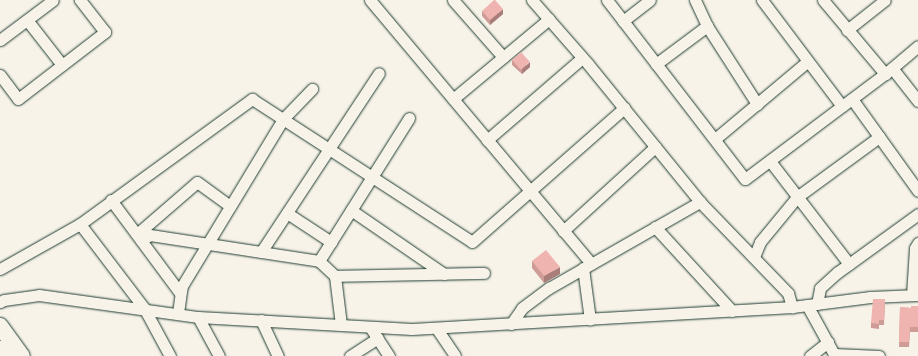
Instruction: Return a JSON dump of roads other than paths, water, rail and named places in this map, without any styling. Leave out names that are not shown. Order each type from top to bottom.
[{"type":"highway","points":[[0,326],[22,356]]},
{"type":"highway","points":[[0,349],[5,356]]},
{"type":"street","points":[[0,40],[53,0]]},
{"type":"street","points":[[0,75],[18,99],[105,32],[80,0]]},
{"type":"street","points":[[370,0],[563,231],[587,266],[590,320]]},
{"type":"street","points":[[453,0],[503,57]]},
{"type":"street","points":[[532,0],[624,108],[700,202],[788,292],[792,308]]},
{"type":"street","points":[[607,0],[745,179],[852,99],[918,46]]},
{"type":"street","points":[[623,21],[650,0]]},
{"type":"street","points":[[695,0],[707,26],[757,104]]},
{"type":"street","points":[[762,0],[842,106]]},
{"type":"street","points":[[823,0],[847,30],[918,101]]},
{"type":"street","points":[[847,30],[885,0]]},
{"type":"street","points":[[453,99],[548,19]]},
{"type":"street","points":[[27,20],[62,65]]},
{"type":"street","points":[[656,64],[707,26]]},
{"type":"street","points":[[487,140],[582,58]]},
{"type":"street","points":[[715,139],[808,61]]},
{"type":"street","points":[[261,252],[379,73]]},
{"type":"street","points":[[178,313],[182,286],[283,119],[312,89]]},
{"type":"street","points":[[0,269],[80,224],[252,99],[472,242],[529,190],[624,108]]},
{"type":"street","points":[[852,99],[918,191]]},
{"type":"street","points":[[319,261],[409,118]]},
{"type":"street","points":[[754,257],[760,242],[798,197],[880,137]]},
{"type":"street","points":[[563,231],[655,147]]},
{"type":"street","points":[[770,161],[849,264]]},
{"type":"street","points":[[139,237],[197,182],[230,206]]},
{"type":"street","points":[[111,200],[180,293]]},
{"type":"street","points":[[511,324],[522,308],[549,288],[700,202]]},
{"type":"street","points":[[351,210],[444,274]]},
{"type":"street","points":[[287,213],[331,242]]},
{"type":"street","points":[[879,356],[835,355],[812,305],[820,288],[849,264],[918,214]]},
{"type":"street","points":[[80,224],[144,308],[170,356]]},
{"type":"street","points":[[655,227],[732,311]]},
{"type":"street","points":[[139,237],[150,235],[207,245],[319,261],[335,276],[341,325]]},
{"type":"street","points":[[0,302],[4,300],[39,295],[144,308],[198,317],[370,327],[437,329],[792,308],[870,297],[915,295],[914,248],[918,243]]},
{"type":"street","points":[[335,276],[484,273]]},
{"type":"street","points":[[198,317],[219,356]]},
{"type":"street","points":[[261,320],[278,356]]},
{"type":"street","points":[[370,327],[389,356]]},
{"type":"street","points":[[437,329],[455,356]]},
{"type":"street","points":[[350,356],[378,338]]},
{"type":"street","points":[[810,356],[828,342]]}]
